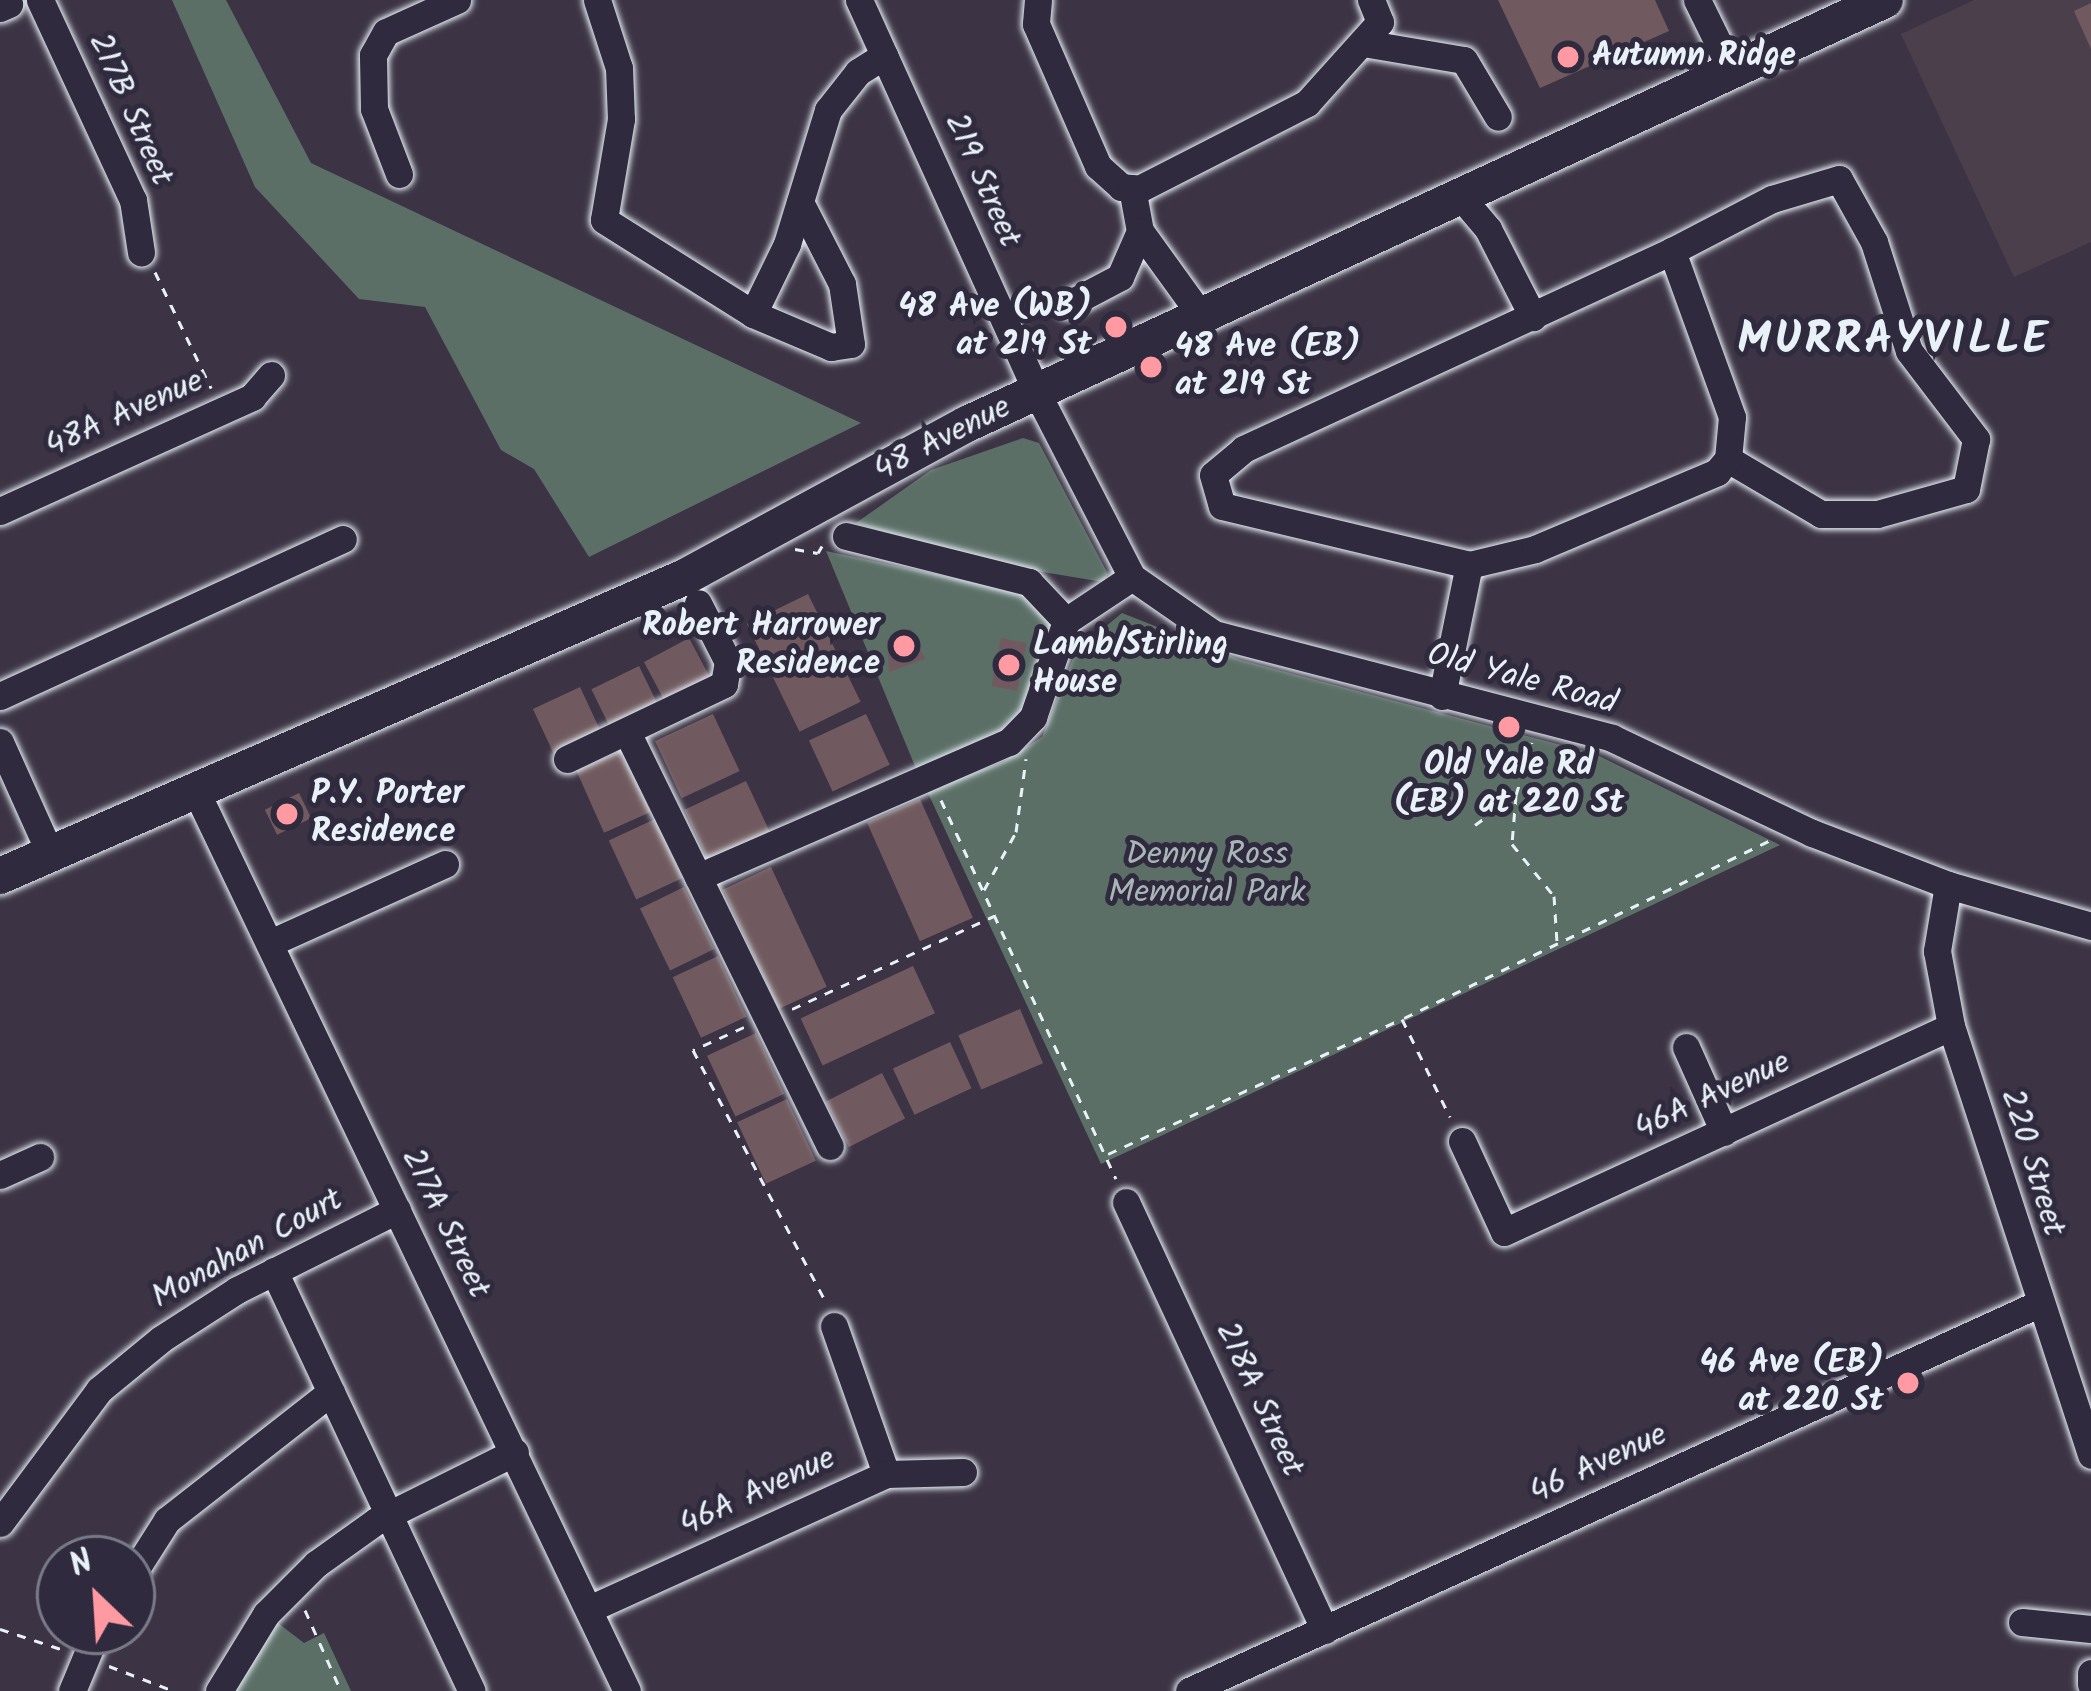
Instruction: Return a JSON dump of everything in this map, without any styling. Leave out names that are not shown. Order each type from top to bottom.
[{"type":"main road","name":"48 Avenue","points":[[0,876],[686,577],[1037,393],[1885,0]]},
{"type":"street","name":"217B Street","points":[[40,0],[133,200],[141,252]]},
{"type":"street","points":[[398,174],[374,109],[373,55],[386,32],[458,0]]},
{"type":"street","points":[[597,0],[619,68],[621,119],[604,220],[752,314],[831,347],[851,344],[842,284],[800,202]]},
{"type":"street","name":"219 Street","points":[[859,0],[1037,393]]},
{"type":"street","points":[[1038,0],[1036,24],[1098,166],[1132,188],[1140,231],[1202,317]]},
{"type":"street","points":[[1132,188],[1307,103],[1380,22],[1371,0]]},
{"type":"street","points":[[1697,0],[1732,71]]},
{"type":"street","points":[[1363,43],[1464,60],[1498,118]]},
{"type":"street","points":[[752,314],[800,202],[828,110],[858,72],[884,56]]},
{"type":"street","points":[[1672,251],[1732,417],[1728,459],[1717,472],[1535,549],[1469,565],[1222,506],[1213,475],[1244,449],[1525,321],[1772,199],[1839,179],[1874,242],[1909,351],[1976,439],[1966,489],[1877,514],[1821,514],[1728,459]]},
{"type":"street","points":[[1461,197],[1525,321]]},
{"type":"street","points":[[1066,305],[1120,277],[1140,231]]},
{"type":"street","name":"48A Avenue","points":[[0,511],[252,398],[271,374]]},
{"type":"street","name":"Old Yale Road","points":[[1037,393],[1132,577],[1214,634],[1612,738],[1786,821],[1948,886],[2091,926]]},
{"type":"street","points":[[836,534],[1029,582],[1066,621]]},
{"type":"street","points":[[0,696],[343,539]]},
{"type":"street","points":[[1442,696],[1469,565]]},
{"type":"street","points":[[698,877],[1024,730],[1066,621],[1132,577]]},
{"type":"street","points":[[567,759],[724,684],[728,662],[698,603]]},
{"type":"street","points":[[627,731],[830,1146]]},
{"type":"street","points":[[0,742],[50,853]]},
{"type":"street","name":"217A Street","points":[[194,789],[627,1691]]},
{"type":"street","points":[[270,944],[445,865]]},
{"type":"street","name":"220 Street","points":[[1948,886],[1936,951],[1951,1026],[2091,1455]]},
{"type":"street","name":"46A Avenue","points":[[1462,1141],[1504,1232],[1951,1026]]},
{"type":"street","points":[[1686,1047],[1724,1132]]},
{"type":"street","points":[[0,1175],[40,1157]]},
{"type":"street","name":"218A Street","points":[[1126,1202],[1325,1630]]},
{"type":"street","name":"Monahan Court","points":[[0,1523],[99,1390],[160,1339],[274,1271],[397,1210]]},
{"type":"street","points":[[274,1271],[393,1513],[472,1691]]},
{"type":"street","name":"46 Avenue","points":[[1190,1691],[2038,1304]]},
{"type":"street","points":[[834,1326],[886,1474]]},
{"type":"street","points":[[156,1537],[167,1520],[331,1392]]},
{"type":"street","points":[[218,1691],[266,1614],[294,1586],[393,1513],[514,1452]]},
{"type":"street","name":"46A Avenue","points":[[589,1609],[886,1474],[963,1472]]},
{"type":"street","points":[[2022,1622],[2091,1629]]},
{"type":"street","points":[[72,1691],[87,1655]]},
{"type":"street","points":[[2091,1673],[2091,1684]]},
{"type":"path","points":[[141,252],[221,412]]},
{"type":"path","points":[[782,547],[818,553],[836,534]]},
{"type":"path","points":[[1538,721],[1516,794],[1512,844],[1554,896],[1557,946]]},
{"type":"path","points":[[983,892],[1016,832],[1024,730]]},
{"type":"path","points":[[929,773],[1126,1202]]},
{"type":"path","points":[[1475,825],[1516,794]]},
{"type":"path","points":[[1106,1155],[1764,849],[1786,821]]},
{"type":"path","points":[[1402,1018],[1462,1141]]},
{"type":"path","points":[[294,1586],[340,1691]]},
{"type":"shaded area","points":[[1974,0],[2091,0],[2091,242],[2014,277],[1901,34]]},
{"type":"green space","points":[[172,0],[226,0],[311,163],[861,423],[589,557],[534,469],[501,450],[425,307],[359,299],[255,187]]},
{"type":"green space","points":[[1023,438],[1039,443],[1108,574],[1103,582],[977,561],[856,523],[931,470]]},
{"type":"green space","points":[[826,551],[1057,600],[1027,707],[995,741],[917,771]]},
{"type":"green space","name":"Denny Ross Memorial Park","points":[[1122,613],[1241,660],[1595,754],[1780,845],[1101,1164],[927,791],[1003,762],[1042,737],[1076,651]]},
{"type":"green space","points":[[266,1614],[304,1643],[324,1633],[351,1691],[219,1691]]},
{"type":"building","name":"Autumn Ridge","points":[[1498,0],[1655,0],[1669,31],[1540,88]]},
{"type":"building","points":[[2091,3],[2091,49],[2074,11]]},
{"type":"building","points":[[808,594],[861,702],[799,732],[747,624]]},
{"type":"building","name":"Robert Harrower Residence","points":[[911,629],[925,659],[889,672],[887,640]]},
{"type":"building","points":[[689,638],[711,679],[666,703],[644,662]]},
{"type":"building","name":"Lamb/Stirling House","points":[[1001,638],[1027,643],[1017,691],[992,686]]},
{"type":"building","points":[[639,666],[657,703],[609,726],[591,689]]},
{"type":"building","points":[[580,687],[601,732],[554,754],[533,709]]},
{"type":"building","points":[[713,714],[740,771],[682,798],[655,741]]},
{"type":"building","points":[[866,714],[890,765],[833,791],[809,741]]},
{"type":"building","points":[[623,750],[651,812],[604,833],[576,771]]},
{"type":"building","points":[[746,781],[770,832],[708,860],[684,810]]},
{"type":"building","name":"P.Y. Porter Residence","points":[[299,793],[311,818],[277,835],[265,810]]},
{"type":"building","points":[[920,799],[973,918],[920,941],[867,823]]},
{"type":"building","points":[[655,819],[682,878],[636,899],[609,841]]},
{"type":"building","points":[[771,867],[827,987],[779,1009],[723,889]]},
{"type":"building","points":[[684,887],[714,949],[670,970],[640,908]]},
{"type":"building","points":[[718,956],[746,1017],[701,1038],[673,977]]},
{"type":"building","points":[[913,966],[935,1013],[823,1066],[801,1018]]},
{"type":"building","points":[[1020,1009],[1043,1063],[981,1089],[958,1035]]},
{"type":"building","points":[[756,1033],[784,1094],[735,1117],[707,1056]]},
{"type":"building","points":[[950,1042],[972,1088],[914,1115],[893,1069]]},
{"type":"building","points":[[882,1073],[905,1118],[849,1147],[826,1102]]},
{"type":"building","points":[[787,1099],[816,1161],[766,1184],[737,1122]]},
{"type":"place","name":"Autumn Ridge","points":[[1568,57]]},
{"type":"place","name":"48 Ave (WB) at 219 St","points":[[1116,327]]},
{"type":"place","name":"48 Ave (EB) at 219 St","points":[[1151,367]]},
{"type":"place","name":"Robert Harrower Residence","points":[[904,646]]},
{"type":"place","name":"Lamb/Stirling House","points":[[1009,665]]},
{"type":"place","name":"Old Yale Rd (EB) at 220 St","points":[[1509,727]]},
{"type":"place","name":"P.Y. Porter Residence","points":[[287,814]]},
{"type":"place","name":"46 Ave (EB) at 220 St","points":[[1908,1383]]},
{"type":"district","name":"MURRAYVILLE","points":[[1894,342]]}]
